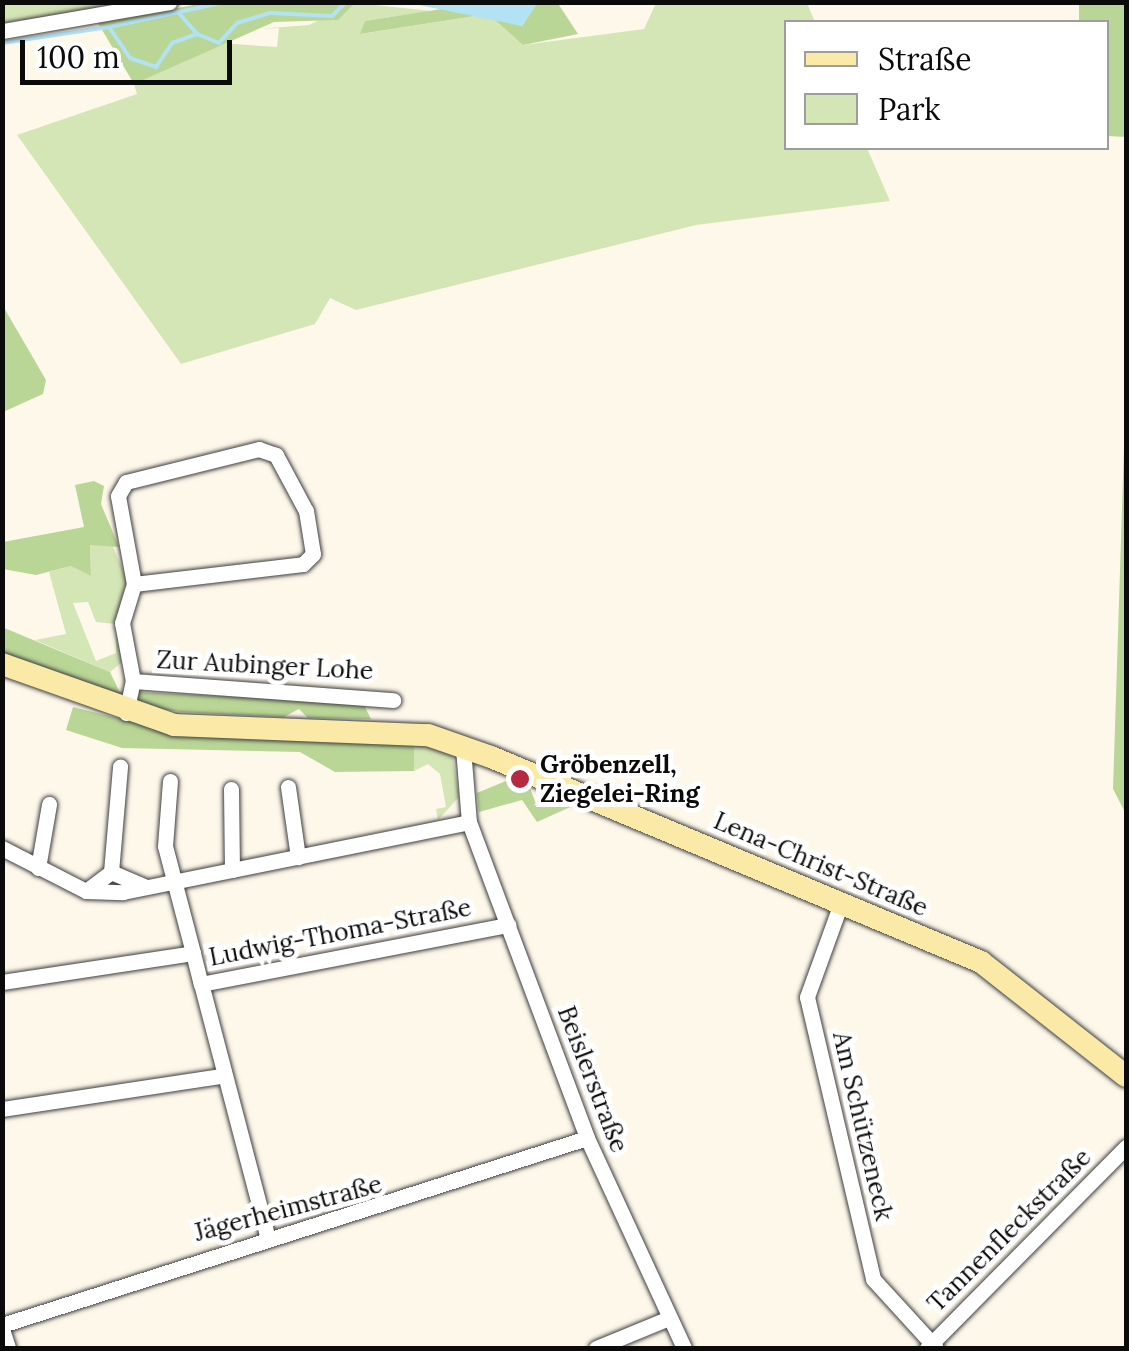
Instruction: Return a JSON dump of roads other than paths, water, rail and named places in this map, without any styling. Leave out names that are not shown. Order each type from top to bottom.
[{"type":"street","points":[[2,30],[170,2]]},
{"type":"street","points":[[126,713],[134,681],[122,624],[134,584],[118,496],[126,482],[259,449],[276,455],[306,511],[309,560],[134,584]]},
{"type":"street","name":"Lena-Christ-Straße","points":[[2,664],[126,713],[174,725],[428,735],[981,962],[1126,1076]]},
{"type":"street","name":"Zur Aubinger Lohe","points":[[134,681],[394,700]]},
{"type":"street","name":"Beislerstraße","points":[[463,748],[469,822],[587,1138],[684,1348]]},
{"type":"street","points":[[86,891],[111,872],[120,766]]},
{"type":"street","points":[[170,781],[171,882],[201,984]]},
{"type":"street","points":[[288,787],[298,856]]},
{"type":"street","points":[[231,789],[232,870]]},
{"type":"street","points":[[38,868],[49,804]]},
{"type":"street","points":[[2,848],[86,891],[146,888],[469,822]]},
{"type":"street","points":[[111,872],[146,888]]},
{"type":"street","name":"Am Schützeneck","points":[[842,903],[806,997],[873,1279],[932,1347]]},
{"type":"street","name":"Ludwig-Thoma-Straße","points":[[267,1234],[222,1076],[201,984],[508,925]]},
{"type":"street","points":[[2,982],[193,953]]},
{"type":"street","points":[[2,1110],[222,1076]]},
{"type":"street","name":"Jägerheimstraße","points":[[2,1327],[267,1234],[432,1194],[587,1138]]},
{"type":"street","name":"Tannenfleckstraße","points":[[932,1347],[1126,1146]]},
{"type":"street","points":[[596,1348],[669,1318]]},
{"type":"street","points":[[2,1327],[8,1348]]},
{"type":"water","points":[[536,2],[537,3],[522,26],[409,3]]},
{"type":"waterway","points":[[109,27],[226,2]]},
{"type":"waterway","points":[[2,43],[109,27],[130,58],[156,67],[172,43],[197,34],[219,43],[237,23],[270,13],[332,16],[346,2]]},
{"type":"waterway","points":[[178,12],[197,34]]},
{"type":"waterway","points":[[1126,739],[1126,784]]},
{"type":"place","name":"Gröbenzell, Ziegelei-Ring","points":[[520,779]]}]
